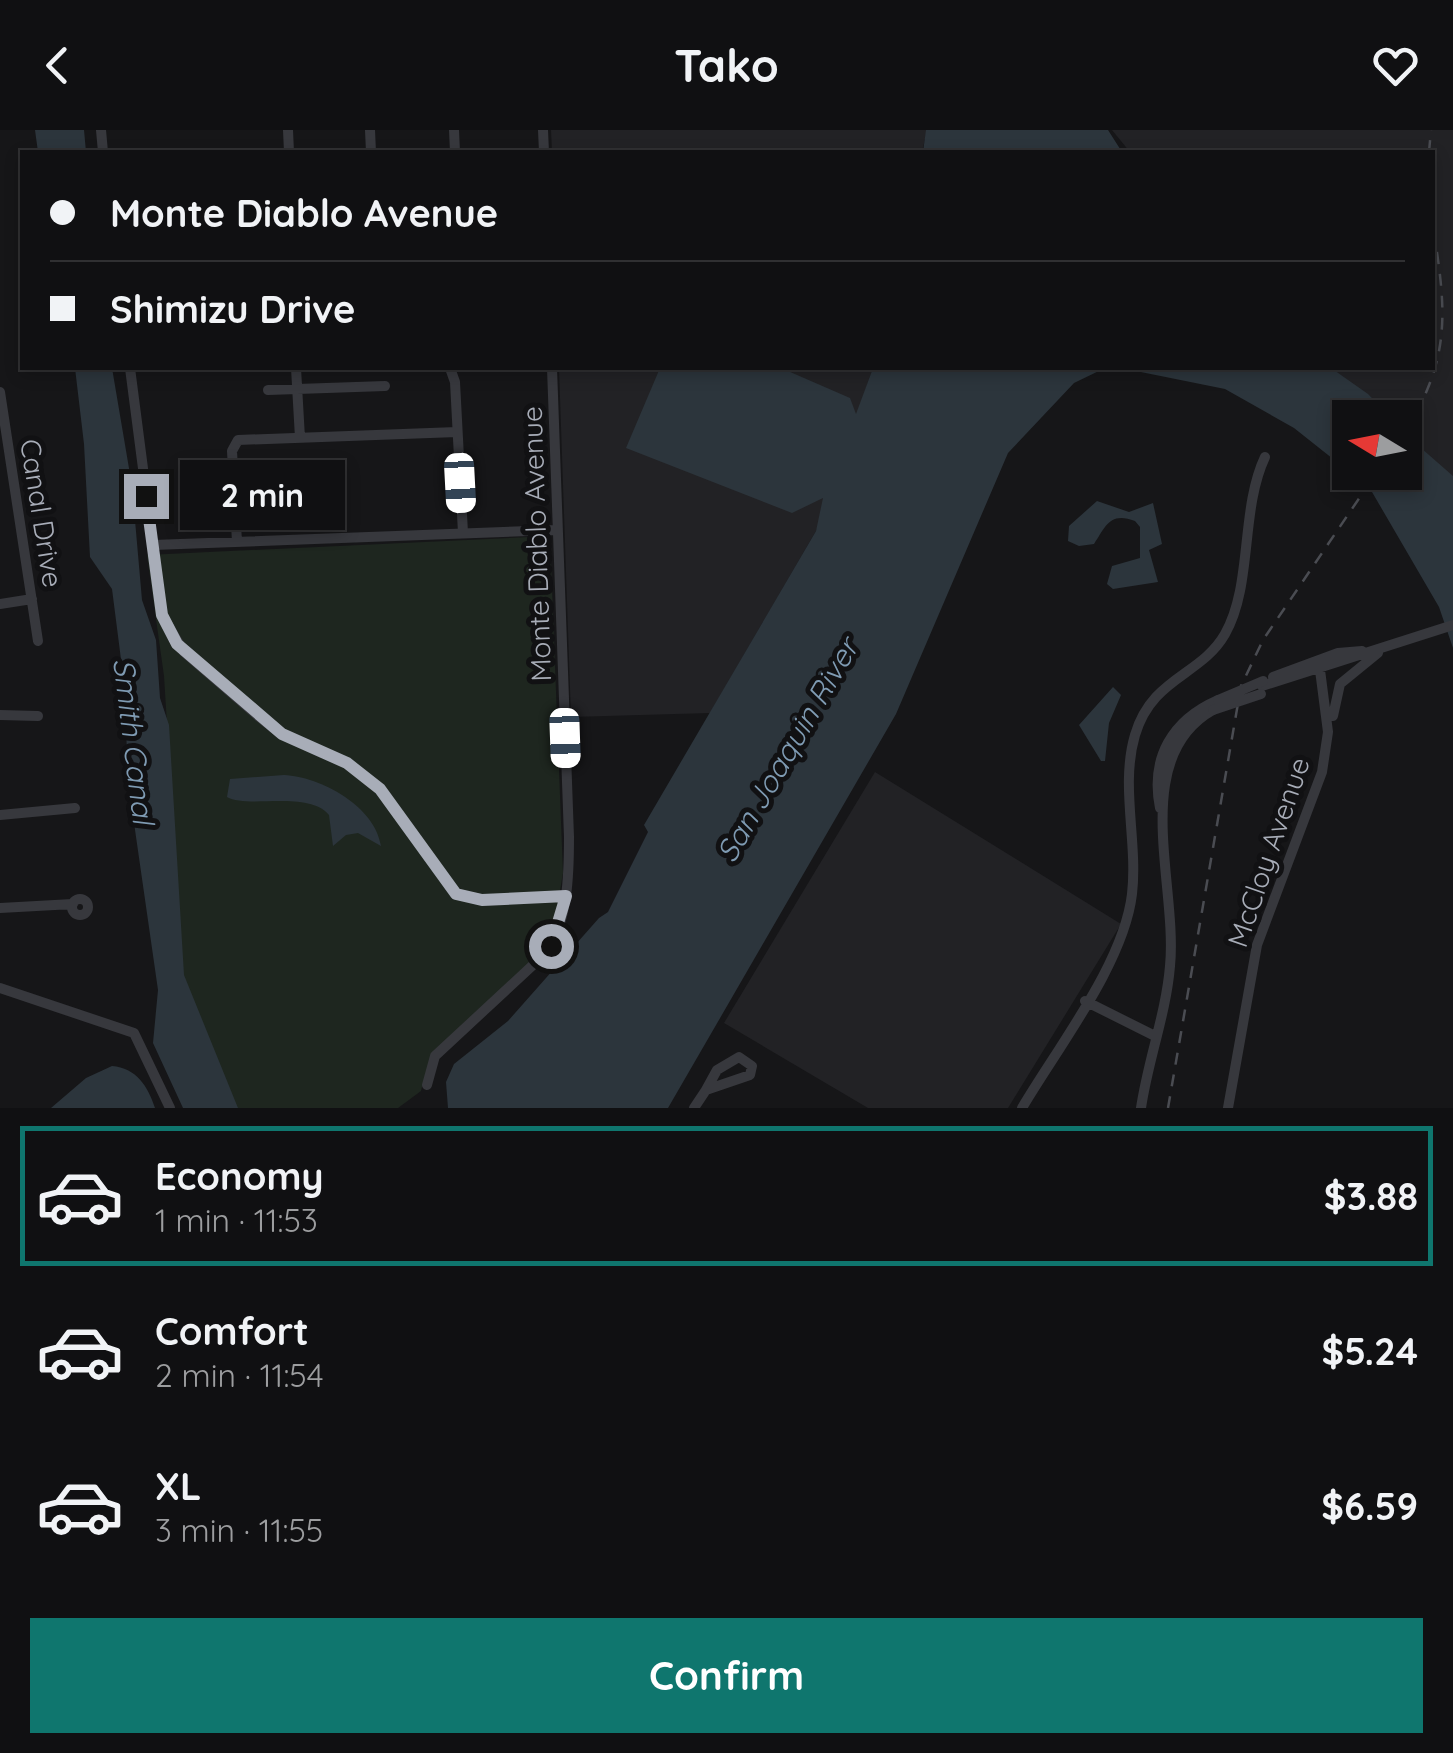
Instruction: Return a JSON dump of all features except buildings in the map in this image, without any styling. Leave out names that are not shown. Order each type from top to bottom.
[{"type":"street","points":[[130,370],[162,615],[170,634],[282,734],[347,763],[380,789],[456,894],[482,900],[566,896]]},
{"type":"street","points":[[296,370],[300,438]]},
{"type":"street","points":[[450,370],[463,533]]},
{"type":"street","name":"Monte Diablo Avenue","points":[[427,1085],[435,1056],[547,952],[555,938],[566,896],[569,838],[552,370]]},
{"type":"street","points":[[268,390],[385,386]]},
{"type":"street","name":"Canal Drive","points":[[0,392],[4,441],[38,642]]},
{"type":"street","points":[[237,542],[232,460],[236,442],[457,432]]},
{"type":"street","points":[[1022,1108],[1112,963],[1132,895],[1130,788],[1134,738],[1157,695],[1206,657],[1225,634],[1256,475],[1265,457]]},
{"type":"street","points":[[153,545],[556,530]]},
{"type":"street","points":[[0,604],[32,599]]},
{"type":"street","points":[[1141,1108],[1170,972],[1173,930],[1164,828],[1170,755],[1184,732],[1215,704],[1453,625]]},
{"type":"street","points":[[1262,687],[1338,653],[1383,649]]},
{"type":"street","points":[[1312,800],[1331,757],[1333,699],[1340,684],[1383,649]]},
{"type":"street","name":"McCloy Avenue","points":[[1228,1108],[1256,945],[1312,800],[1328,732],[1320,670]]},
{"type":"street","points":[[0,715],[38,716]]},
{"type":"street","points":[[0,815],[74,808]]},
{"type":"street","points":[[0,908],[73,904]]},
{"type":"street","points":[[0,988],[134,1033],[170,1108]]},
{"type":"street","points":[[1085,1001],[1154,1036]]},
{"type":"street","points":[[694,1108],[706,1090]]},
{"type":"shaded area","points":[[551,130],[927,130],[922,150],[552,150]]},
{"type":"shaded area","points":[[1112,130],[1453,130],[1453,494],[1422,467],[1422,400],[1346,400],[1313,370],[1435,370],[1435,150],[1128,150]]},
{"type":"shaded area","points":[[559,370],[872,370],[816,531],[710,713],[571,717]]},
{"type":"shaded area","points":[[550,536],[563,873],[553,925],[542,955],[529,973],[442,1051],[429,1069],[421,1091],[398,1108],[233,1108],[183,980],[164,676],[147,555]]},
{"type":"shaded area","points":[[875,772],[1121,924],[1008,1108],[868,1108],[724,1023]]},
{"type":"water","points":[[35,130],[84,130],[86,150],[38,150]]},
{"type":"water","points":[[926,130],[1108,130],[1121,150],[923,150]]},
{"type":"water","name":"Smith Canal","points":[[75,370],[112,370],[132,486],[142,600],[156,640],[160,698],[169,725],[184,975],[238,1108],[183,1108],[153,1043],[158,990],[129,788],[123,675],[112,589],[90,557]]},
{"type":"water","name":"San Joaquin River","points":[[659,370],[786,370],[850,398],[856,414],[872,370],[1101,370],[1074,383],[1008,453],[896,714],[668,1108],[448,1108],[446,1082],[454,1064],[508,1021],[608,912],[648,832],[644,825],[816,531],[823,498],[792,513],[626,448]]},
{"type":"water","points":[[1131,370],[1334,370],[1374,400],[1332,400],[1332,458],[1294,428],[1225,389]]},
{"type":"water","points":[[1422,449],[1453,476],[1453,648],[1439,607],[1372,492],[1422,490]]},
{"type":"water","points":[[1097,501],[1129,512],[1153,503],[1162,544],[1149,550],[1158,582],[1113,589],[1107,584],[1112,566],[1140,558],[1140,527],[1135,521],[1114,520],[1094,544],[1079,546],[1068,541],[1069,526]]},
{"type":"water","points":[[1113,687],[1121,695],[1109,723],[1105,761],[1101,761],[1079,725]]},
{"type":"water","points":[[284,775],[314,781],[344,796],[369,818],[381,846],[358,833],[346,835],[333,846],[329,815],[307,803],[227,797],[230,779]]},
{"type":"water","points":[[112,1066],[128,1070],[140,1079],[155,1108],[51,1108],[86,1078]]},
{"type":"railway","points":[[1429,150],[1431,130]]},
{"type":"railway","points":[[1435,242],[1442,330],[1435,365]]},
{"type":"railway","points":[[1422,402],[1434,370]]},
{"type":"railway","points":[[1168,1108],[1241,686],[1263,640],[1365,490]]},
{"type":"route","points":[[146,496],[162,615],[184,652],[282,734],[347,763],[380,789],[456,894],[482,900],[566,896],[551,946]]}]
